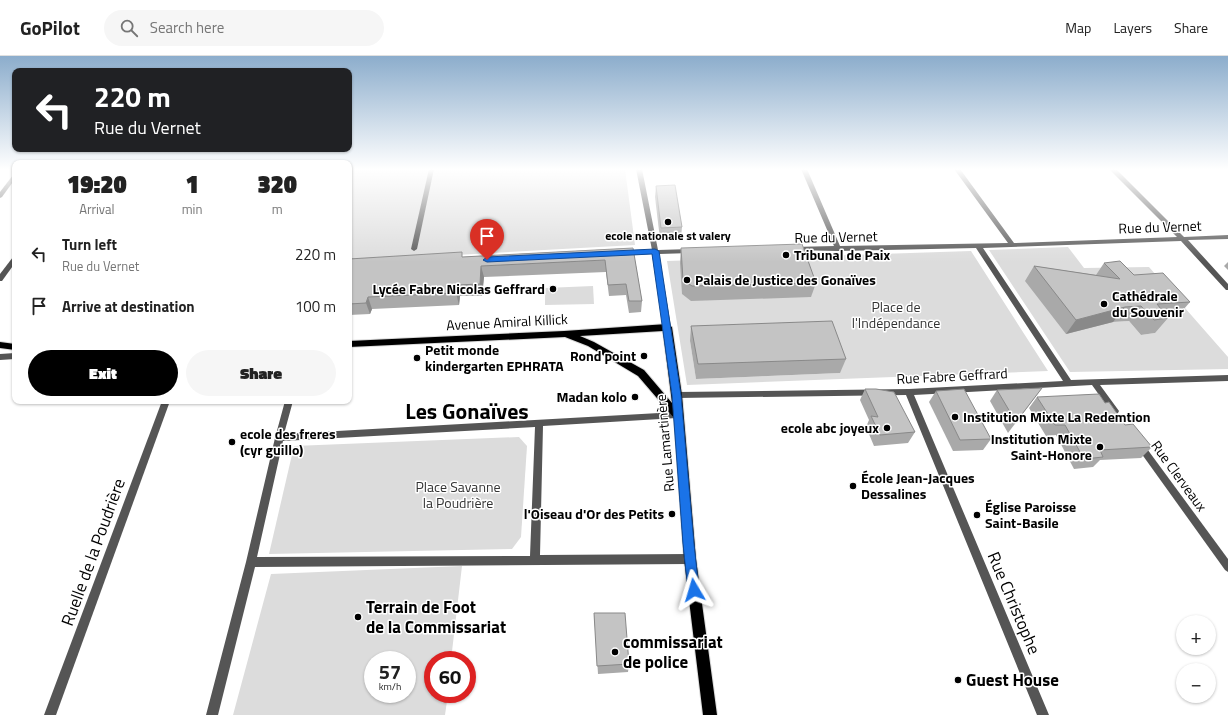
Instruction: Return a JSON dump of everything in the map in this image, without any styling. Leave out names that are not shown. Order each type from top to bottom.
[{"type":"main road","name":"Avenue Amiral Killick","points":[[352,344],[564,334],[667,327]]},
{"type":"main road","name":"Rue Lamartinère","points":[[667,327],[677,395],[677,415],[690,559],[710,715]]},
{"type":"main road","points":[[564,334],[591,344],[641,373],[677,415]]},
{"type":"main road","points":[[0,346],[12,347]]},
{"type":"street","name":"Rue Lamartinère","points":[[645,200],[667,327]]},
{"type":"street","points":[[817,200],[838,249]]},
{"type":"street","points":[[980,200],[1012,244]]},
{"type":"street","points":[[1143,200],[1183,239],[1228,288]]},
{"type":"street","name":"Rue du Vernet","points":[[783,250],[978,246],[1228,237]]},
{"type":"street","points":[[978,246],[1069,383]]},
{"type":"street","points":[[616,253],[695,251]]},
{"type":"street","points":[[0,279],[12,262]]},
{"type":"street","points":[[0,357],[12,356]]},
{"type":"street","name":"Rue Fabre Geffrard","points":[[677,395],[909,392],[1069,383],[1228,378]]},
{"type":"street","points":[[1094,382],[1122,420]]},
{"type":"street","name":"Rue Christophe","points":[[909,392],[1043,715]]},
{"type":"street","name":"Ruelle de la Poudrière","points":[[50,715],[165,404]]},
{"type":"street","points":[[212,715],[252,562],[279,438],[288,404]]},
{"type":"street","points":[[279,438],[677,415]]},
{"type":"street","points":[[535,561],[539,423]]},
{"type":"street","name":"Rue Clerveaux","points":[[1136,440],[1228,567]]},
{"type":"street","points":[[252,562],[690,559]]},
{"type":"lane","points":[[414,248],[425,200]]},
{"type":"green space","points":[[352,200],[629,200],[635,245],[352,261]]},
{"type":"green space","points":[[1068,247],[1084,268],[1149,267],[1228,357],[1228,369],[1070,372],[989,250]],"holes":[[[1095,292],[1155,333],[1141,335],[1129,321],[1113,322]]]},
{"type":"green space","name":"Place de l'Indépendance","points":[[971,251],[1048,371],[687,385],[667,261]],"holes":[[[690,341],[840,373],[696,379]]]},
{"type":"green space","points":[[593,286],[594,304],[545,305],[545,288]]},
{"type":"green space","name":"Place Savanne la Poudrière","points":[[519,437],[527,446],[521,537],[512,549],[269,554],[294,446]]},
{"type":"green space","name":"Terrain de Foot de la Commissariat","points":[[462,566],[452,651],[424,651],[424,703],[447,703],[445,715],[233,715],[271,574]]},
{"type":"building","points":[[658,200],[677,200],[682,227],[661,228]]},
{"type":"building","points":[[802,244],[816,283],[692,286],[683,280],[681,248]]},
{"type":"building","points":[[633,248],[642,301],[629,301],[626,284],[608,285],[605,260],[481,266],[480,284],[457,285],[456,293],[368,297],[366,303],[352,304],[352,259],[462,252],[462,257]]},
{"type":"building","points":[[1120,261],[1134,275],[1163,273],[1190,302],[1157,304],[1168,318],[1154,320],[1141,306],[1125,307],[1076,320],[1034,266],[1120,279],[1104,263]]},
{"type":"building","points":[[832,321],[846,359],[698,364],[691,326]]},
{"type":"building","points":[[1042,388],[1016,422],[997,390]]},
{"type":"building","points":[[865,389],[894,392],[915,432],[880,435],[871,416],[878,417]]},
{"type":"building","points":[[964,389],[991,439],[960,440],[936,391]]},
{"type":"building","points":[[1099,394],[1105,403],[1109,402],[1125,425],[1133,424],[1152,447],[1100,450],[1103,457],[1084,459],[1065,425],[1055,425],[1037,397]]},
{"type":"building","points":[[594,613],[625,613],[629,664],[597,666]]},
{"type":"place","name":"ecole nationale st valery","points":[[668,222]]},
{"type":"place","name":"Tribunal de Paix","points":[[786,255]]},
{"type":"place","name":"Palais de Justice des Gonaïves","points":[[687,280]]},
{"type":"place","name":"Lycée Fabre Nicolas Geffrard","points":[[553,289]]},
{"type":"place","name":"Cathédrale du Souvenir","points":[[1104,304]]},
{"type":"place","name":"Rond point","points":[[644,356]]},
{"type":"place","name":"Petit monde kindergarten EPHRATA","points":[[417,358]]},
{"type":"place","name":"Madan kolo","points":[[635,397]]},
{"type":"place","name":"Institution Mixte La Redemtion","points":[[955,417]]},
{"type":"place","name":"ecole abc joyeux","points":[[887,428]]},
{"type":"place","name":"ecole des freres (cyr guillo)","points":[[232,442]]},
{"type":"place","name":"Institution Mixte Saint-Honore","points":[[1100,447]]},
{"type":"place","name":"École Jean-Jacques Dessalines","points":[[853,486]]},
{"type":"place","name":"l'Oiseau d'Or des Petits","points":[[672,514]]},
{"type":"place","name":"Église Paroisse Saint-Basile","points":[[977,515]]},
{"type":"place","name":"Terrain de Foot de la Commissariat","points":[[358,617]]},
{"type":"place","name":"commissariat de police","points":[[615,652]]},
{"type":"place","name":"Guest House","points":[[958,680]]},
{"type":"district","name":"Les Gonaïves","points":[[467,411]]},
{"type":"route","points":[[487,260],[655,251],[677,395],[677,415],[688,544],[694,590]]}]
